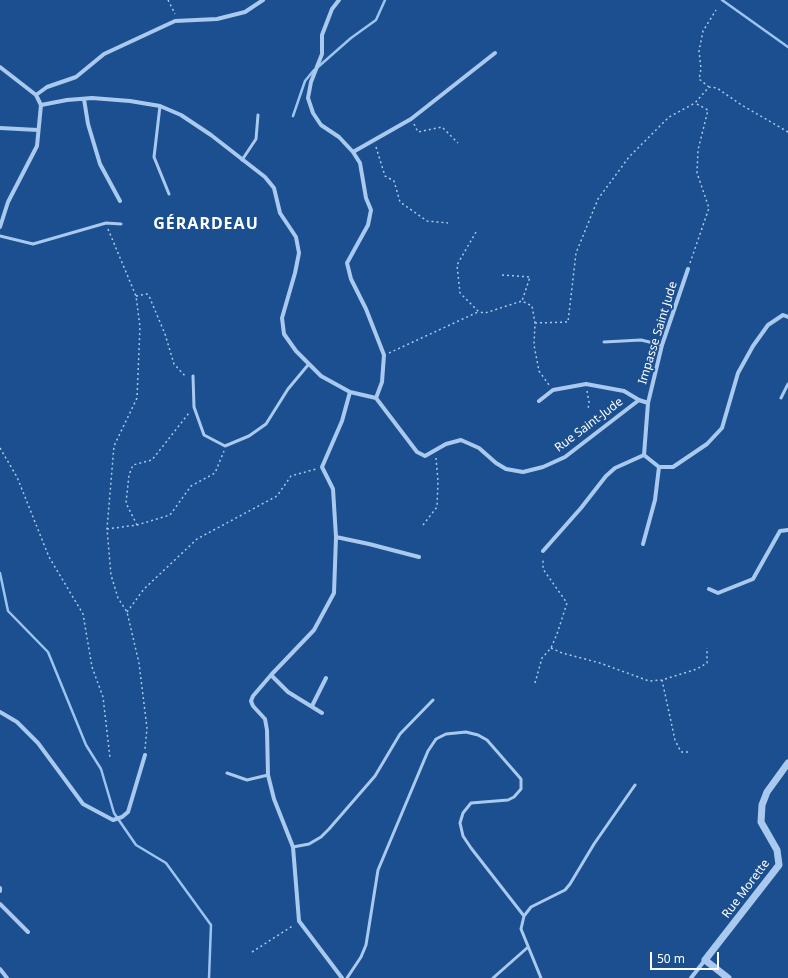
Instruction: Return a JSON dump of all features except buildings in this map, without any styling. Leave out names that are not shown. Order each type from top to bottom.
[{"type":"street","points":[[36,95],[47,87],[76,77],[104,54],[179,21],[217,19],[245,12],[263,0]]},
{"type":"street","points":[[339,0],[332,9],[322,35],[322,54],[311,82],[308,98],[313,113],[321,125],[339,137],[353,152],[360,163],[366,198],[371,210],[368,225],[348,263],[351,279],[384,355],[382,382],[376,398]]},
{"type":"street","points":[[353,152],[411,119],[495,53]]},
{"type":"street","points":[[0,67],[36,95],[41,105],[36,146],[8,202],[0,227]]},
{"type":"street","points":[[41,105],[67,100],[84,99],[130,101],[160,106],[181,115],[265,177],[274,188],[280,213],[296,237],[299,253],[296,273],[282,318],[284,334],[308,364],[321,376],[350,392],[376,398],[418,452],[425,456],[435,452]]},
{"type":"street","points":[[84,99],[88,124],[100,164],[120,201]]},
{"type":"street","points":[[0,128],[38,130]]},
{"type":"street","name":"Impasse Saint Jude","points":[[648,403],[662,345],[688,269]]},
{"type":"street","points":[[644,455],[659,467],[673,467],[707,444],[722,428],[738,373],[753,346],[768,325],[783,315],[788,317]]},
{"type":"street","points":[[539,401],[553,390],[586,384],[624,391],[639,400]]},
{"type":"street","points":[[342,978],[299,921],[293,847],[274,799],[268,775],[267,730],[265,718],[252,706],[251,701],[253,696],[271,675],[314,630],[334,593],[336,538],[333,489],[322,467],[342,421],[350,392]]},
{"type":"street","name":"Rue Saint-Jude","points":[[435,452],[446,444],[460,440],[479,448],[496,463],[506,469],[523,472],[543,467],[565,457],[639,400],[648,403]]},
{"type":"street","points":[[644,455],[648,403]]},
{"type":"street","points":[[543,551],[581,508],[606,476],[615,468],[644,455]]},
{"type":"street","points":[[643,544],[656,500],[659,467]]},
{"type":"street","points":[[709,589],[718,593],[753,579],[780,531],[788,530]]},
{"type":"street","points":[[336,538],[369,544],[418,557]]},
{"type":"street","points":[[271,675],[288,692],[322,713]]},
{"type":"street","points":[[312,706],[326,678]]},
{"type":"street","points":[[0,712],[17,722],[38,743],[83,804],[113,820],[122,817],[128,812],[145,755]]},
{"type":"street","name":"Rue Morette","points":[[691,978],[779,865],[777,850],[761,822],[762,805],[767,792],[788,763]]},
{"type":"street","points":[[0,904],[28,932]]},
{"type":"street","points":[[705,960],[728,978]]},
{"type":"street","points":[[0,969],[7,978]]},
{"type":"lane","points":[[160,106],[154,158],[169,194]]},
{"type":"lane","points":[[242,160],[256,139],[258,115]]},
{"type":"lane","points":[[0,236],[33,244],[106,223],[121,224]]},
{"type":"lane","points":[[604,342],[641,340],[662,345]]},
{"type":"lane","points":[[193,376],[194,407],[204,435],[225,446],[249,436],[266,424],[288,389],[308,364]]},
{"type":"lane","points":[[781,398],[788,384]]},
{"type":"lane","points":[[293,847],[315,840],[329,829],[375,776],[400,734],[433,700]]},
{"type":"lane","points":[[348,978],[362,957],[366,945],[378,870],[428,751],[436,739],[446,734],[466,732],[478,735],[487,740],[522,779],[521,789],[514,797],[508,800],[471,803],[463,813],[460,823],[463,836],[471,848],[524,916]]},
{"type":"lane","points":[[227,773],[247,780],[268,775]]},
{"type":"lane","points":[[541,978],[527,948],[521,929],[524,916],[531,907],[565,890],[594,844],[635,785]]},
{"type":"lane","points":[[493,978],[527,948]]},
{"type":"path","points":[[168,0],[179,21]]},
{"type":"path","points":[[716,10],[703,31],[699,51],[699,79],[709,87],[717,88],[740,104],[788,132]]},
{"type":"path","points":[[535,322],[568,322],[576,252],[598,199],[629,157],[669,117],[694,103],[709,87]]},
{"type":"path","points":[[688,269],[709,208],[697,173],[698,150],[708,110],[694,103]]},
{"type":"path","points":[[411,119],[418,132],[442,127],[458,143]]},
{"type":"path","points":[[374,141],[385,176],[394,181],[400,202],[427,221],[448,223]]},
{"type":"path","points":[[106,223],[136,296],[140,327],[138,398],[114,446],[107,529],[111,575],[118,598],[127,612],[144,690],[147,728],[145,755]]},
{"type":"path","points":[[476,232],[458,265],[460,293],[479,312]]},
{"type":"path","points":[[502,275],[530,277],[522,301]]},
{"type":"path","points":[[136,296],[146,294],[149,296],[165,334],[174,364],[194,384]]},
{"type":"path","points":[[384,355],[479,312],[486,313],[522,301],[532,306],[535,322],[534,345],[539,371],[553,390]]},
{"type":"path","points":[[586,384],[590,402],[588,410]]},
{"type":"path","points":[[137,526],[126,503],[129,475],[133,465],[152,460],[194,407]]},
{"type":"path","points":[[107,529],[137,526],[170,515],[191,486],[215,473],[225,446]]},
{"type":"path","points":[[0,448],[17,477],[49,557],[83,614],[92,667],[103,697],[110,758]]},
{"type":"path","points":[[423,525],[437,508],[438,481],[435,452]]},
{"type":"path","points":[[127,612],[144,589],[197,539],[276,496],[291,476],[322,467]]},
{"type":"path","points":[[535,683],[542,658],[551,648],[567,603],[543,569],[543,551]]},
{"type":"path","points":[[551,648],[562,653],[600,663],[649,680],[662,680],[697,669],[707,663],[707,648]]},
{"type":"path","points":[[662,680],[675,740],[681,752],[688,752]]},
{"type":"path","points":[[252,952],[285,932],[299,921]]},
{"type":"waterway","points":[[318,67],[351,38],[376,20],[385,0]]},
{"type":"waterway","points":[[722,0],[788,47]]},
{"type":"waterway","points":[[293,116],[305,81],[314,70]]},
{"type":"waterway","points":[[0,573],[8,611],[48,652],[86,745],[101,769],[114,813],[136,845],[166,863],[211,925],[209,978]]},
{"type":"district","name":"GÉRARDEAU","points":[[206,224]]}]
